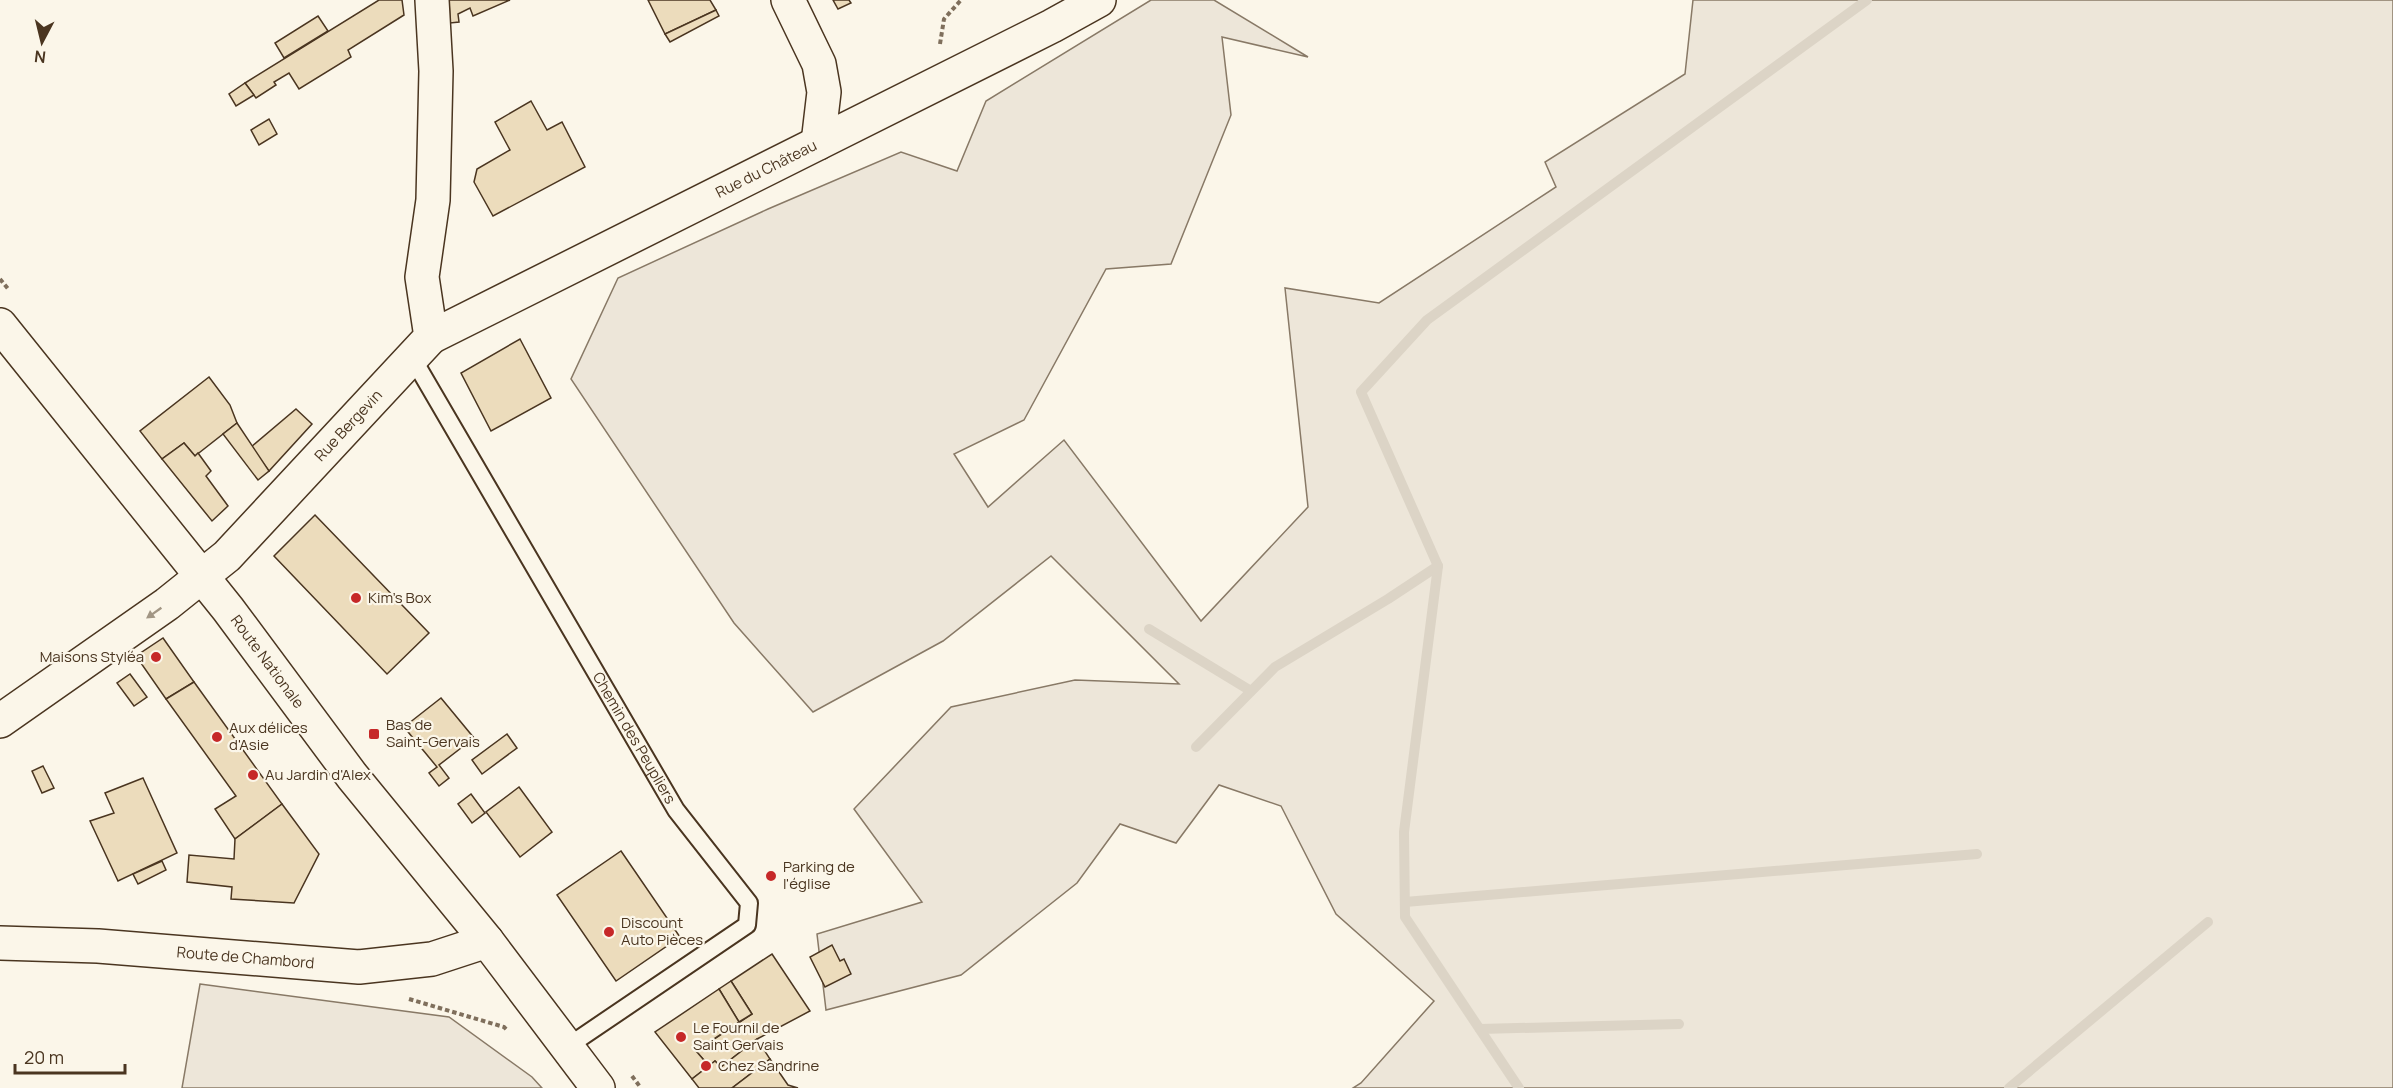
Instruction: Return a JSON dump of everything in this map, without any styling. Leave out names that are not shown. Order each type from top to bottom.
[{"type":"street","points":[[422,347],[422,276],[433,200],[435,71],[432,0]]},
{"type":"street","points":[[788,0],[819,64],[824,92],[818,143]]},
{"type":"street","name":"Rue du Château","points":[[422,347],[1099,0]]},
{"type":"street","name":"Route Nationale","points":[[0,325],[228,609],[352,776],[487,941],[598,1088]]},
{"type":"street","name":"Rue Bergevin","points":[[0,721],[202,578],[227,556],[422,347]]},
{"type":"street","name":"Route de Chambord","points":[[0,943],[98,946],[359,967],[432,959],[487,941]]},
{"type":"lane","name":"Chemin des Peupliers","points":[[422,347],[676,810],[749,903],[747,925],[567,1047]]},
{"type":"path","points":[[408,999],[504,1027],[512,1035]]},
{"type":"shaded area","points":[[1151,0],[1214,0],[1308,57],[1222,37],[1231,115],[1171,264],[1106,269],[1024,420],[954,454],[988,507],[1064,440],[1201,621],[1308,507],[1285,288],[1379,303],[1556,187],[1545,162],[1685,74],[1693,0],[2393,0],[2393,1088],[1353,1088],[1361,1083],[1434,1001],[1336,914],[1281,806],[1219,785],[1176,843],[1120,824],[1077,883],[961,975],[826,1010],[817,934],[922,902],[854,809],[951,707],[1075,680],[1179,684],[1051,556],[943,641],[813,712],[734,623],[571,379],[618,278],[768,209],[901,152],[957,171],[986,101]]},
{"type":"shaded area","points":[[200,984],[449,1017],[532,1077],[542,1088],[182,1088]]},
{"type":"building","points":[[379,0],[402,0],[404,15],[348,50],[351,57],[299,89],[289,73],[274,82],[276,85],[256,98],[245,83]]},
{"type":"building","points":[[449,0],[510,0],[473,16],[470,8],[458,14],[459,22],[450,23]]},
{"type":"building","points":[[648,0],[710,0],[716,10],[665,34]]},
{"type":"building","points":[[833,0],[849,0],[851,3],[838,9]]},
{"type":"building","points":[[716,10],[719,16],[670,42],[665,34]]},
{"type":"building","points":[[318,16],[328,31],[284,58],[275,43]]},
{"type":"building","points":[[245,83],[254,95],[236,106],[229,94]]},
{"type":"building","points":[[531,101],[547,130],[562,122],[585,167],[493,216],[474,182],[477,169],[510,150],[495,122]]},
{"type":"building","points":[[269,119],[277,134],[259,145],[251,130]]},
{"type":"building","points":[[520,339],[551,398],[491,431],[461,373]]},
{"type":"building","points":[[209,377],[230,405],[237,423],[195,456],[184,443],[162,459],[140,431]]},
{"type":"building","points":[[296,409],[312,424],[269,471],[251,447]]},
{"type":"building","points":[[237,423],[269,471],[258,480],[223,434]]},
{"type":"building","points":[[184,443],[195,456],[198,453],[211,471],[206,476],[228,506],[212,521],[162,459]]},
{"type":"building","points":[[315,515],[429,633],[387,674],[274,556]]},
{"type":"building","points":[[163,638],[194,682],[166,699],[136,656]]},
{"type":"building","points":[[130,674],[147,697],[134,706],[117,683]]},
{"type":"building","points":[[194,682],[282,804],[235,839],[215,809],[236,796],[166,699]]},
{"type":"building","points":[[441,698],[474,738],[439,765],[449,778],[439,786],[429,773],[437,767],[404,727]]},
{"type":"building","points":[[507,734],[517,748],[482,774],[472,760]]},
{"type":"building","points":[[43,766],[54,788],[42,793],[32,771]]},
{"type":"building","points":[[143,778],[177,853],[118,881],[90,821],[114,813],[105,793]]},
{"type":"building","points":[[519,787],[552,832],[520,857],[486,812]]},
{"type":"building","points":[[471,794],[485,813],[472,823],[458,804]]},
{"type":"building","points":[[282,804],[319,854],[294,903],[231,899],[232,887],[187,882],[189,855],[234,859],[235,839]]},
{"type":"building","points":[[621,851],[680,937],[616,981],[557,895]]},
{"type":"building","points":[[162,861],[166,870],[138,884],[133,874]]},
{"type":"building","points":[[832,945],[840,961],[844,959],[851,974],[825,987],[810,957]]},
{"type":"building","points":[[772,954],[810,1011],[757,1039],[721,1067],[715,1061],[709,1066],[696,1051],[752,1014],[731,981]]},
{"type":"building","points":[[731,981],[752,1014],[739,1022],[719,989]]},
{"type":"building","points":[[719,989],[739,1022],[696,1051],[709,1066],[692,1079],[655,1032]]},
{"type":"building","points":[[757,1039],[770,1059],[732,1088],[699,1088],[692,1079],[715,1061],[721,1067]]},
{"type":"building","points":[[770,1059],[788,1085],[798,1088],[732,1088]]},
{"type":"waterway","points":[[1519,1088],[1405,917],[1404,832],[1438,566],[1361,392],[1427,320],[1867,0]]},
{"type":"waterway","points":[[1196,747],[1275,667],[1438,566]]},
{"type":"waterway","points":[[1149,629],[1251,691]]},
{"type":"waterway","points":[[1405,902],[1977,854]]},
{"type":"waterway","points":[[2009,1088],[2208,922]]},
{"type":"waterway","points":[[1480,1029],[1679,1024]]},
{"type":"place","name":"Kim's Box","points":[[356,598]]},
{"type":"place","name":"Maisons Styléa","points":[[156,657]]},
{"type":"place","name":"Bas de Saint-Gervais","points":[[374,734]]},
{"type":"place","name":"Aux délices d'Asie","points":[[217,737]]},
{"type":"place","name":"Au Jardin d'Alex","points":[[253,775]]},
{"type":"place","name":"Parking de l'église","points":[[771,876]]},
{"type":"place","name":"Discount Auto Pièces","points":[[609,932]]},
{"type":"place","name":"Le Fournil de Saint Gervais","points":[[681,1037]]},
{"type":"place","name":"Chez Sandrine","points":[[706,1066]]}]
